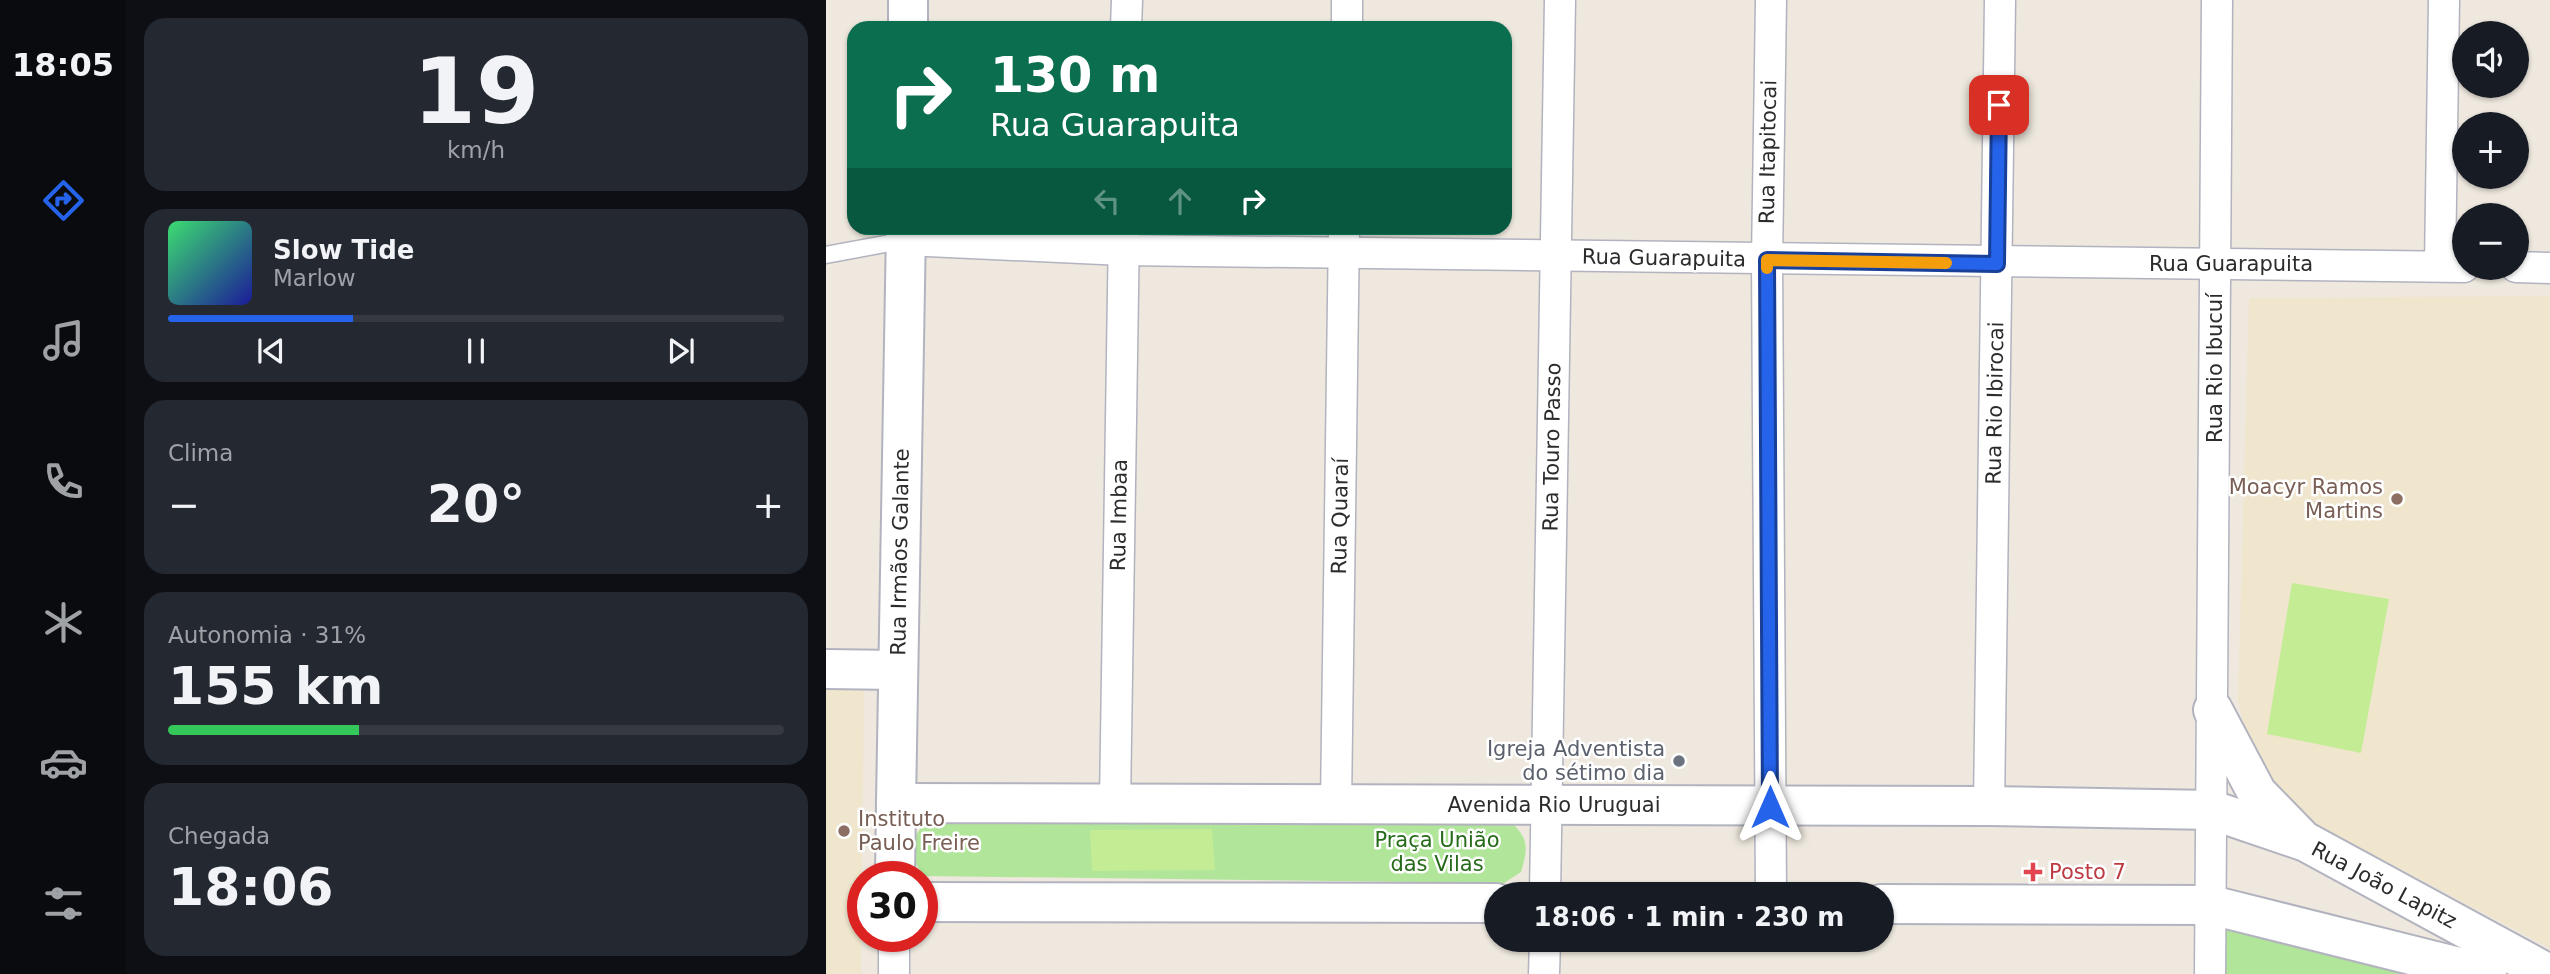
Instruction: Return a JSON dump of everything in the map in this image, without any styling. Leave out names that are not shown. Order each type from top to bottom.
[{"type":"main road","points":[[908,0],[908,21]]},
{"type":"main road","name":"Rua Irmãos Galante","points":[[895,861],[906,235]]},
{"type":"main road","points":[[826,669],[898,670]]},
{"type":"main road","points":[[2213,710],[2257,793],[2305,842]]},
{"type":"main road","name":"Avenida Rio Uruguai","points":[[896,803],[1989,806],[2212,810]]},
{"type":"main road","name":"Rua João Lapitz","points":[[2212,810],[2305,842],[2549,974]]},
{"type":"main road","points":[[938,902],[1484,903]]},
{"type":"main road","points":[[1894,904],[2211,905]]},
{"type":"main road","name":"Rua João Lapitz","points":[[2211,905],[2487,974]]},
{"type":"street","points":[[1126,21],[1127,0]]},
{"type":"street","points":[[1347,21],[1348,0]]},
{"type":"street","name":"Rua Touro Passo","points":[[1545,882],[1560,0]]},
{"type":"street","name":"Rua Itapitocai","points":[[1770,0],[1767,260],[1771,882]]},
{"type":"street","name":"Rua Rio Ibirocai","points":[[1989,806],[2000,0]]},
{"type":"street","name":"Rua Rio Ibucuí","points":[[2210,974],[2217,0]]},
{"type":"street","points":[[2444,0],[2452,267]]},
{"type":"street","name":"Rua Guarapuita","points":[[949,235],[1344,241],[1556,257],[2452,267]]},
{"type":"street","name":"Rua Imbaa","points":[[1115,803],[1123,239]]},
{"type":"street","name":"Rua Quaraí","points":[[1336,804],[1344,241]]},
{"type":"street","points":[[2529,267],[2550,268]]},
{"type":"street","points":[[894,952],[894,974]]},
{"type":"street","points":[[1544,974],[1545,952]]},
{"type":"lane","points":[[826,255],[902,235]]},
{"type":"shaded area","name":"Moacyr Ramos Martins","points":[[2550,296],[2550,948],[2293,812],[2250,749],[2238,700],[2249,298]]},
{"type":"shaded area","name":"Instituto Paulo Freire","points":[[826,688],[864,689],[862,861],[847,861],[847,952],[861,952],[861,974],[826,974]]},
{"type":"green space","points":[[2292,583],[2389,599],[2361,753],[2267,734]]},
{"type":"green space","name":"Praça União das Vilas","points":[[932,818],[1511,822],[1524,839],[1526,850],[1521,872],[1506,882],[938,876],[938,861],[915,861],[912,852],[914,838]]},
{"type":"green space","points":[[1212,829],[1215,870],[1092,871],[1090,830]]},
{"type":"green space","points":[[2224,928],[2402,974],[2224,974]]},
{"type":"slow traffic","points":[[1767,268],[1767,260],[1946,263]]},
{"type":"place","name":"Moacyr Ramos Martins","points":[[2397,499]]},
{"type":"place","name":"Igreja Adventista do sétimo dia","points":[[1679,761]]},
{"type":"place","name":"Instituto Paulo Freire","points":[[844,831]]},
{"type":"place","name":"Posto 7","points":[[2033,872]]},
{"type":"route","points":[[1770,807],[1767,260],[1997,264],[1999,105]]}]
